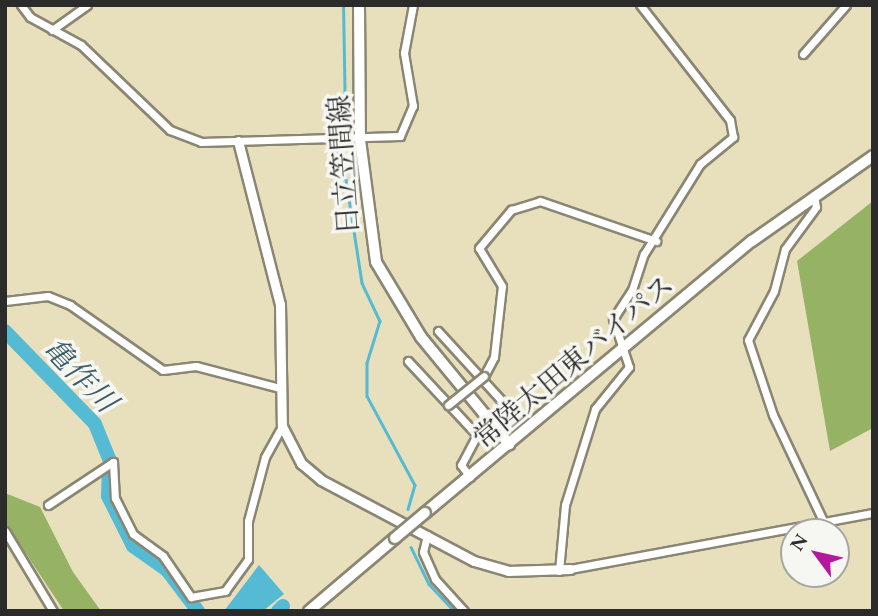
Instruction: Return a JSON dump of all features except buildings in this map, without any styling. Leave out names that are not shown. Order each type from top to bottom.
[{"type":"main road","name":"日立笠間線","points":[[359,5],[360,140],[376,262],[421,337],[509,444]]},
{"type":"main road","name":"常陸太田東バイパス","points":[[309,611],[622,349],[814,194],[873,156]]},
{"type":"street","points":[[21,5],[52,30],[81,45],[180,137],[238,141],[360,140],[400,136],[411,117],[404,53],[413,5]]},
{"type":"street","points":[[52,30],[87,5]]},
{"type":"street","points":[[559,571],[570,486],[602,395],[629,367],[612,319],[701,164],[733,137],[730,120],[640,5]]},
{"type":"street","points":[[803,54],[846,5]]},
{"type":"street","points":[[238,141],[280,304],[282,426],[310,472],[492,568],[559,571],[780,531]]},
{"type":"street","points":[[814,194],[816,207],[785,248],[774,290],[748,340],[773,415],[822,518]]},
{"type":"street","points":[[448,405],[484,376],[494,357],[502,286],[479,248],[510,210],[540,201],[656,241]]},
{"type":"street","points":[[5,301],[15,305],[48,296],[70,305],[163,370],[196,366],[280,388]]},
{"type":"street","points":[[438,331],[484,376],[501,400]]},
{"type":"street","points":[[408,360],[477,435],[461,465],[470,477]]},
{"type":"street","points":[[48,505],[115,463],[115,498],[133,534],[163,556],[191,597],[225,592],[238,582],[250,554],[248,521],[265,457],[282,426]]},
{"type":"street","points":[[848,518],[873,513]]},
{"type":"street","points":[[5,531],[53,611]]},
{"type":"street","points":[[427,535],[423,552],[435,579],[464,611]]},
{"type":"green space","points":[[873,201],[873,428],[830,451],[797,261]]},
{"type":"green space","points":[[5,493],[40,507],[73,572],[101,611],[64,611],[5,522]]},
{"type":"water","points":[[259,565],[284,594],[263,611],[224,611]]},
{"type":"waterway","points":[[335,131],[345,118],[343,5]]},
{"type":"waterway","points":[[334,147],[343,160],[362,283],[380,321],[367,363],[367,396],[415,485],[408,509]]},
{"type":"waterway","name":"亀作川","points":[[5,331],[95,424],[109,459]]},
{"type":"waterway","name":"亀作川","points":[[109,468],[108,496],[133,546],[167,570],[198,611]]},
{"type":"waterway","points":[[411,547],[429,584],[454,611]]},
{"type":"waterway","name":"亀作川","points":[[278,611],[283,606]]}]
